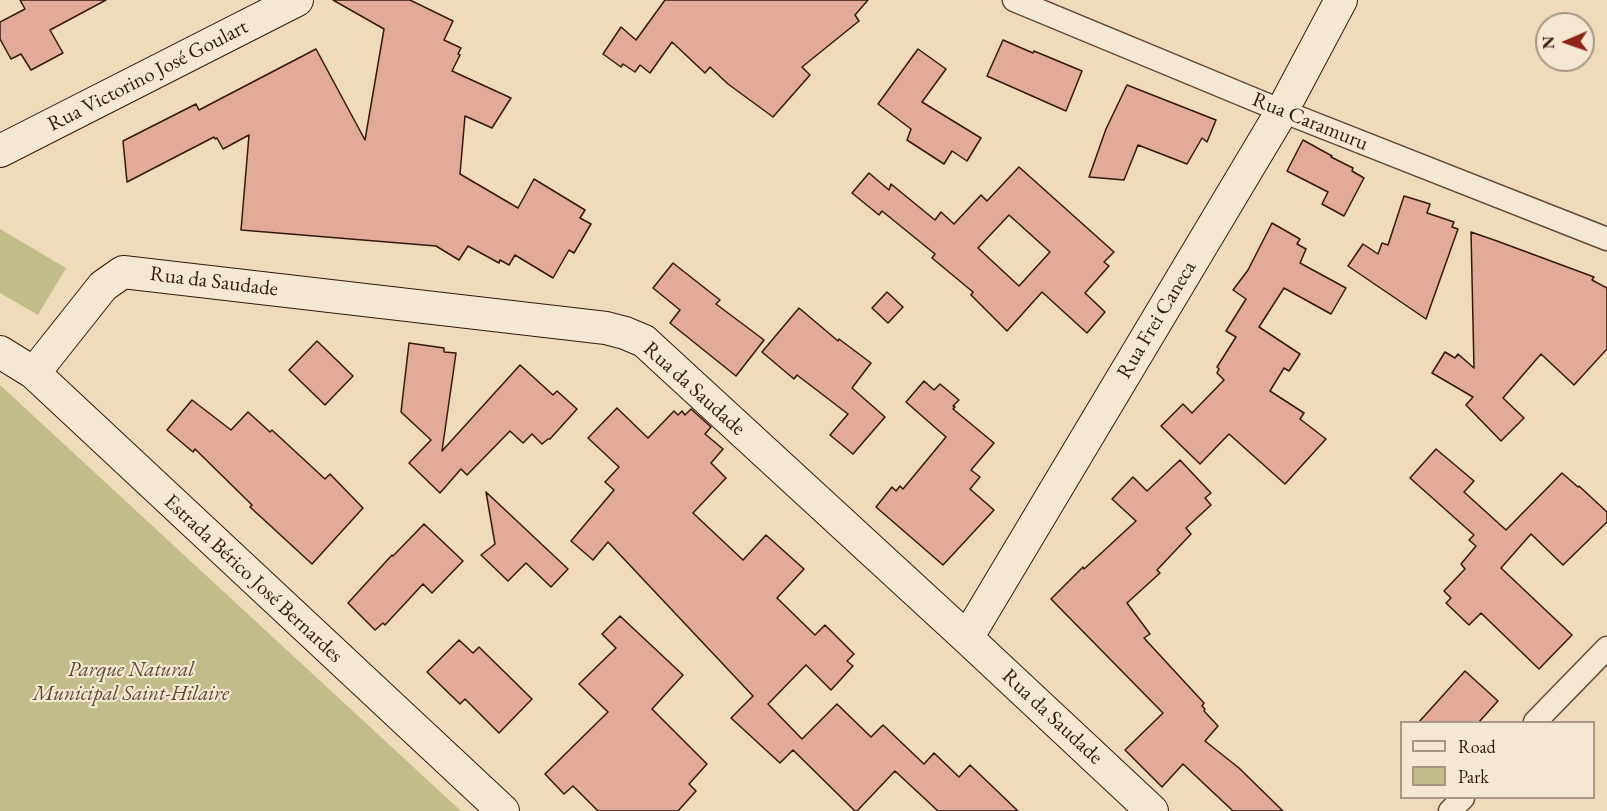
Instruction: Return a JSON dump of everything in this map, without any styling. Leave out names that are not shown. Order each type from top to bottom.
[{"type":"street","name":"Rua Victorino José Goulart","points":[[0,151],[297,0]]},
{"type":"street","name":"Rua Caramuru","points":[[1014,0],[1282,111],[1607,239]]},
{"type":"street","name":"Rua Frei Caneca","points":[[966,638],[1282,111],[1341,0]]},
{"type":"street","name":"Rua da Saudade","points":[[34,373],[103,286],[123,272],[606,328],[625,333],[644,341],[1152,811]]},
{"type":"street","name":"Estrada Bérico José Bernardes","points":[[0,352],[34,373],[503,811]]},
{"type":"street","points":[[1537,721],[1607,648]]},
{"type":"street","points":[[1450,811],[1462,799]]},
{"type":"green space","points":[[0,229],[66,268],[38,315],[0,293]]},
{"type":"green space","name":"Parque Natural Municipal Saint-Hilaire","points":[[0,385],[461,811],[0,811]]},
{"type":"building","points":[[20,0],[106,0],[50,30],[63,53],[31,70],[21,54],[11,59],[0,39],[0,22],[25,9]]},
{"type":"building","points":[[333,0],[410,0],[453,21],[444,40],[461,48],[452,71],[511,98],[492,128],[465,116],[460,174],[518,208],[534,179],[585,210],[580,218],[591,224],[574,253],[569,250],[553,278],[515,255],[509,265],[500,260],[499,263],[468,246],[459,260],[436,246],[241,230],[249,135],[223,149],[214,137],[127,182],[123,141],[196,104],[199,110],[316,49],[365,140],[384,29]]},
{"type":"building","points":[[665,0],[868,0],[855,15],[859,21],[802,67],[810,75],[773,117],[728,84],[710,67],[705,73],[672,42],[650,73],[640,65],[635,72],[623,64],[621,67],[603,54],[621,27],[636,40]]},
{"type":"building","points":[[1003,40],[1082,71],[1066,111],[987,76]]},
{"type":"building","points":[[918,49],[946,69],[922,102],[981,138],[967,161],[952,151],[944,164],[907,140],[911,129],[878,104]]},
{"type":"building","points":[[1127,85],[1216,120],[1207,142],[1202,138],[1187,164],[1138,145],[1124,180],[1089,177],[1106,129]]},
{"type":"building","points":[[1303,140],[1353,168],[1352,171],[1364,178],[1344,216],[1322,204],[1328,192],[1287,171]]},
{"type":"building","points":[[1019,167],[1114,252],[1104,262],[1109,266],[1085,293],[1105,312],[1087,333],[1042,292],[1007,331],[971,295],[973,292],[932,258],[935,254],[882,211],[879,215],[852,193],[869,173],[889,190],[891,184],[935,220],[941,212],[954,224],[981,195],[987,201]],"holes":[[[1009,215],[1050,252],[1019,286],[978,248]]]},
{"type":"building","points":[[1404,196],[1430,204],[1427,213],[1454,222],[1452,227],[1458,229],[1426,319],[1348,266],[1363,244],[1378,254],[1382,243],[1388,245]]},
{"type":"building","points":[[1272,223],[1300,239],[1297,244],[1306,249],[1300,263],[1346,288],[1331,314],[1284,288],[1259,327],[1300,354],[1289,371],[1284,368],[1270,391],[1304,413],[1300,419],[1326,439],[1285,484],[1229,434],[1200,464],[1161,426],[1183,404],[1192,413],[1224,380],[1217,373],[1219,369],[1217,367],[1236,337],[1226,331],[1246,299],[1233,290],[1248,270]]},
{"type":"building","points":[[1471,232],[1594,277],[1592,280],[1607,288],[1607,349],[1574,385],[1541,354],[1503,398],[1524,418],[1501,441],[1466,405],[1473,397],[1432,373],[1445,352],[1455,358],[1458,354],[1474,368]]},
{"type":"building","points":[[673,263],[720,300],[716,304],[764,340],[736,376],[670,323],[680,310],[653,288]]},
{"type":"building","points":[[887,292],[903,307],[888,323],[872,308]]},
{"type":"building","points":[[799,308],[838,341],[839,339],[871,363],[852,388],[885,417],[853,454],[830,435],[848,414],[797,375],[794,379],[762,352]]},
{"type":"building","points":[[317,341],[353,376],[325,405],[289,370]]},
{"type":"building","points":[[409,343],[444,348],[444,352],[456,353],[442,451],[520,365],[553,395],[557,391],[577,409],[550,439],[542,444],[532,434],[523,443],[510,431],[467,475],[461,469],[440,493],[409,463],[431,440],[401,412]]},
{"type":"building","points":[[924,381],[934,390],[940,384],[959,400],[953,409],[994,443],[971,470],[980,477],[970,489],[994,510],[943,565],[876,507],[892,487],[896,491],[900,486],[903,489],[946,437],[906,402]]},
{"type":"building","points":[[192,400],[231,430],[248,412],[270,432],[272,430],[325,479],[330,474],[363,508],[312,564],[250,507],[252,505],[195,449],[193,452],[167,430]]},
{"type":"building","points":[[617,408],[648,438],[674,411],[678,415],[682,411],[685,415],[691,409],[711,427],[705,434],[723,449],[711,463],[726,478],[693,513],[743,560],[766,535],[804,569],[777,598],[815,635],[825,625],[854,654],[847,661],[853,666],[831,690],[806,665],[768,704],[802,739],[837,704],[871,737],[883,725],[924,764],[934,753],[959,777],[970,765],[1018,811],[938,811],[895,771],[855,811],[793,750],[780,763],[731,718],[753,696],[608,542],[593,560],[571,541],[614,490],[605,482],[619,467],[588,438]]},
{"type":"building","points":[[1436,449],[1474,481],[1464,492],[1506,530],[1562,473],[1607,512],[1607,522],[1563,565],[1531,534],[1501,568],[1572,635],[1539,669],[1481,613],[1469,625],[1446,603],[1451,598],[1444,591],[1465,569],[1461,564],[1476,546],[1469,540],[1474,535],[1410,478]]},
{"type":"building","points":[[1180,460],[1211,493],[1205,498],[1211,505],[1186,528],[1191,534],[1157,570],[1160,573],[1127,603],[1150,634],[1144,638],[1204,703],[1202,706],[1204,711],[1218,726],[1205,741],[1239,768],[1283,811],[1233,811],[1183,764],[1162,787],[1125,750],[1163,713],[1051,599],[1083,567],[1084,569],[1136,521],[1112,499],[1133,477],[1147,491]]},
{"type":"building","points":[[486,492],[568,569],[551,587],[526,563],[508,581],[481,555],[495,544]]},
{"type":"building","points":[[424,524],[463,561],[432,593],[423,584],[385,625],[383,623],[375,630],[348,603]]},
{"type":"building","points":[[620,616],[683,675],[652,709],[707,764],[689,784],[696,791],[678,811],[598,811],[573,786],[564,794],[545,774],[608,712],[579,684],[616,648],[602,634]]},
{"type":"building","points":[[459,640],[473,653],[479,647],[532,699],[499,733],[465,699],[460,704],[427,672]]},
{"type":"building","points":[[1465,671],[1498,701],[1480,721],[1420,721]]}]
